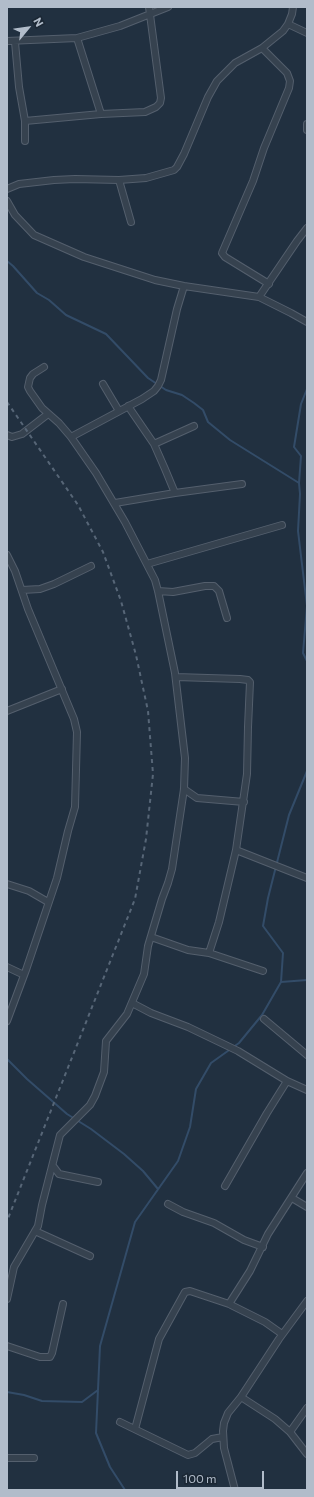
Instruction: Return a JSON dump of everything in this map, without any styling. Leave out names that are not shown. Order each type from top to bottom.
[{"type":"street","points":[[25,120],[145,112],[156,107],[160,102],[160,98],[149,7]]},
{"type":"street","points":[[7,41],[15,42],[77,38],[120,26],[168,7]]},
{"type":"street","points":[[7,189],[19,184],[54,180],[119,180],[146,178],[169,172],[177,167],[208,96],[217,81],[235,63],[262,48],[283,31],[288,24],[293,7]]},
{"type":"street","points":[[288,24],[307,33]]},
{"type":"street","points":[[77,38],[101,114]]},
{"type":"street","points":[[15,42],[19,87],[25,120],[26,141]]},
{"type":"street","points":[[262,48],[287,73],[290,81],[289,88],[264,148],[253,181],[222,253],[225,257],[269,284]]},
{"type":"street","points":[[307,124],[307,130]]},
{"type":"street","points":[[119,180],[131,222]]},
{"type":"street","points":[[7,201],[16,215],[34,235],[84,257],[154,280],[259,297],[291,312],[307,322]]},
{"type":"street","points":[[259,297],[292,247],[307,228]]},
{"type":"street","points":[[70,437],[154,391],[159,383],[184,286]]},
{"type":"street","points":[[7,1299],[14,1267],[35,1231],[60,1135],[90,1105],[95,1096],[105,1066],[106,1041],[127,1014],[145,970],[151,937],[172,869],[184,789],[185,758],[176,678],[158,591],[147,564],[115,503],[70,437],[59,423],[42,408],[28,387],[30,378],[33,374],[44,368]]},
{"type":"street","points":[[103,384],[119,411]]},
{"type":"street","points":[[128,406],[154,444],[174,493]]},
{"type":"street","points":[[7,435],[12,437],[22,434],[48,414]]},
{"type":"street","points":[[154,444],[194,426]]},
{"type":"street","points":[[115,503],[242,484]]},
{"type":"street","points":[[147,564],[282,525]]},
{"type":"street","points":[[7,555],[15,571],[28,609],[74,719],[77,732],[75,807],[57,878],[7,1021]]},
{"type":"street","points":[[22,590],[40,589],[91,566]]},
{"type":"street","points":[[158,591],[173,592],[204,586],[214,586],[219,591],[227,618]]},
{"type":"street","points":[[176,678],[240,679],[248,680],[250,682],[247,774],[244,802],[236,850],[219,922],[209,953]]},
{"type":"street","points":[[7,711],[62,689]]},
{"type":"street","points":[[184,789],[197,798],[244,802]]},
{"type":"street","points":[[236,850],[260,858],[307,878]]},
{"type":"street","points":[[7,884],[29,891],[48,902]]},
{"type":"street","points":[[151,937],[188,950],[209,953],[263,971]]},
{"type":"street","points":[[7,967],[24,975]]},
{"type":"street","points":[[132,1003],[238,1051],[287,1081],[307,1090]]},
{"type":"street","points":[[264,1019],[307,1055]]},
{"type":"street","points":[[226,1186],[267,1113],[287,1081]]},
{"type":"street","points":[[52,1166],[59,1174],[98,1182]]},
{"type":"street","points":[[229,1304],[250,1271],[268,1234],[307,1173]]},
{"type":"street","points":[[292,1198],[307,1207]]},
{"type":"street","points":[[168,1204],[183,1212],[214,1223],[244,1240],[263,1247]]},
{"type":"street","points":[[35,1231],[90,1256]]},
{"type":"street","points":[[135,1429],[159,1339],[185,1292],[190,1291],[229,1304],[265,1322],[282,1334]]},
{"type":"street","points":[[235,1490],[224,1448],[222,1431],[224,1422],[228,1413],[241,1397],[282,1334],[307,1301]]},
{"type":"street","points":[[7,1346],[40,1357],[50,1357],[63,1304]]},
{"type":"street","points":[[241,1397],[275,1419],[290,1432],[307,1454]]},
{"type":"street","points":[[290,1432],[307,1408]]},
{"type":"street","points":[[120,1422],[188,1455],[195,1454],[212,1439],[223,1437]]},
{"type":"street","points":[[7,1458],[34,1458]]},
{"type":"waterway","points":[[7,261],[37,293],[49,300],[66,315],[106,334],[148,378],[166,390],[182,395],[194,403],[203,410],[208,422],[230,440],[299,483]]},
{"type":"waterway","points":[[307,389],[301,404],[294,447],[301,456],[298,531],[307,606],[303,653],[307,661]]},
{"type":"waterway","points":[[125,1490],[110,1467],[96,1433],[100,1346],[135,1222],[178,1161],[190,1127],[196,1089],[211,1063],[239,1043],[262,1015],[281,982],[283,953],[263,926],[268,898],[289,815],[307,771]]},
{"type":"waterway","points":[[281,982],[307,980]]},
{"type":"waterway","points":[[7,1059],[27,1079],[67,1114],[91,1129],[124,1154],[143,1171],[158,1189]]},
{"type":"waterway","points":[[7,1392],[24,1395],[42,1401],[82,1402],[98,1390]]},
{"type":"railway","points":[[7,402],[78,505],[103,552],[121,601],[136,655],[148,711],[153,774],[146,839],[135,899],[7,1221]]}]
